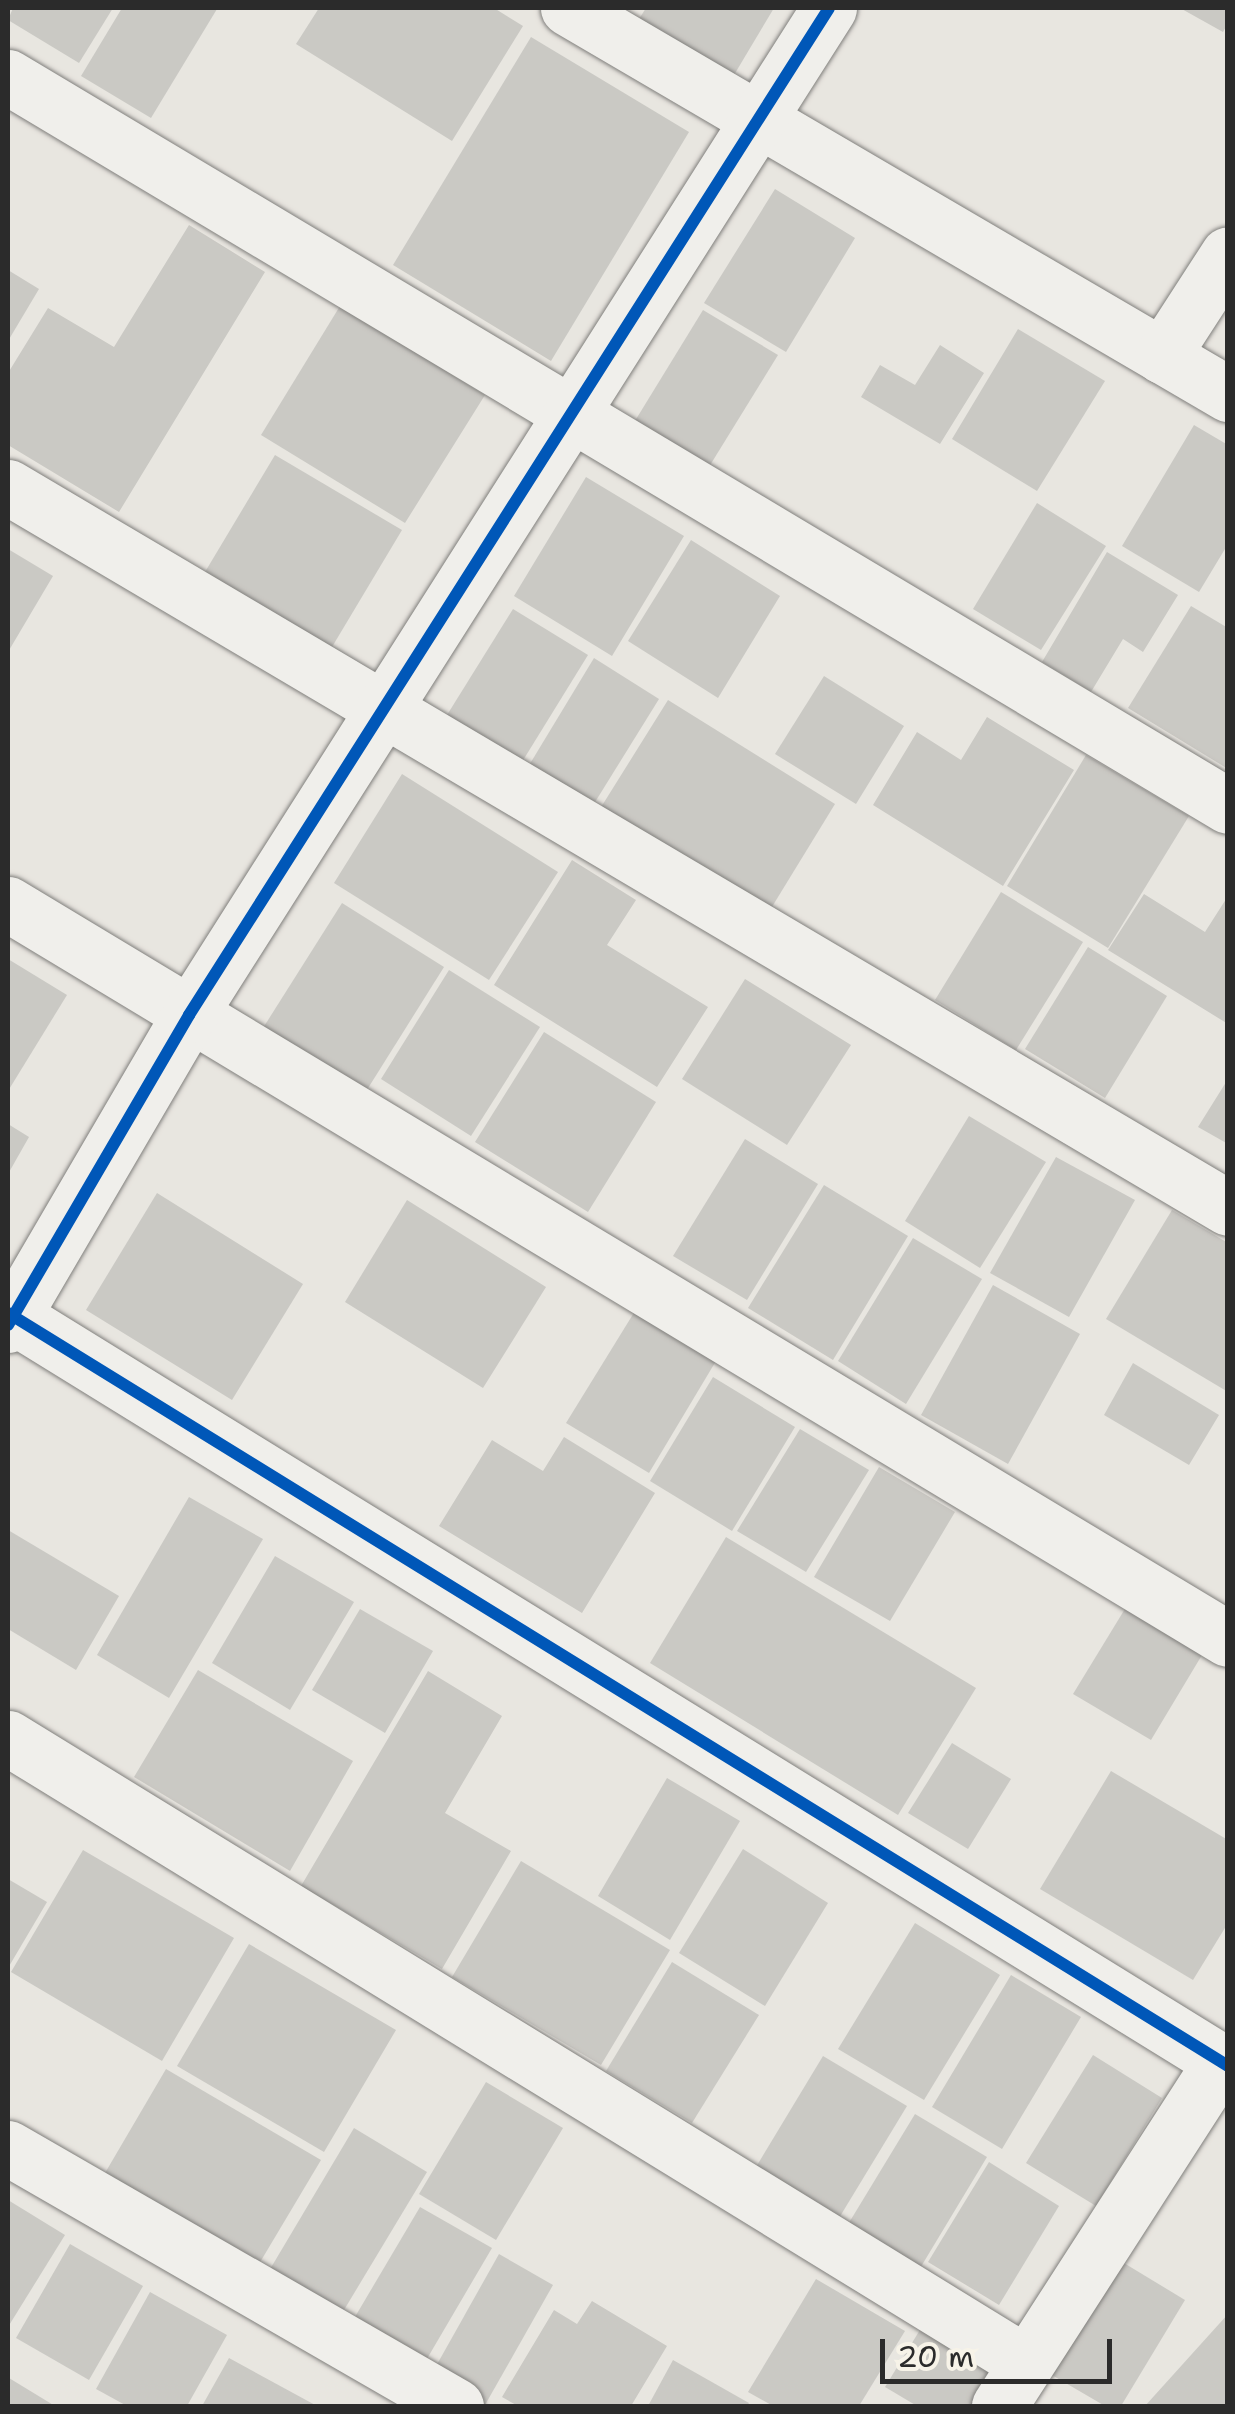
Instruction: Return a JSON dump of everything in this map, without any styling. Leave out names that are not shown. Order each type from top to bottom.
[{"type":"street","points":[[568,8],[1228,394]]},
{"type":"street","points":[[8,1738],[1011,2384],[1224,2064],[9,1318],[189,1015],[568,415],[762,122],[829,8]]},
{"type":"street","points":[[8,76],[568,415],[1228,806]]},
{"type":"street","points":[[1162,356],[1228,254]]},
{"type":"street","points":[[8,487],[379,713],[1228,1208]]},
{"type":"street","points":[[8,904],[1228,1639]]},
{"type":"street","points":[[8,2148],[456,2406]]},
{"type":"building","points":[[13,8],[113,8],[79,63],[8,20]]},
{"type":"building","points":[[122,8],[217,9],[151,118],[81,76]]},
{"type":"building","points":[[319,8],[494,8],[523,26],[452,141],[296,44]]},
{"type":"building","points":[[646,8],[774,8],[734,75],[639,19]]},
{"type":"building","points":[[1180,8],[1228,8],[1228,23],[1223,32]]},
{"type":"building","points":[[531,37],[689,132],[551,361],[393,265]]},
{"type":"building","points":[[775,189],[855,238],[786,352],[704,303]]},
{"type":"building","points":[[189,225],[265,272],[119,512],[8,445],[8,373],[48,308],[114,347]]},
{"type":"building","points":[[8,270],[39,289],[8,341]]},
{"type":"building","points":[[340,306],[485,395],[405,523],[261,435]]},
{"type":"building","points":[[703,310],[778,355],[704,475],[630,429]]},
{"type":"building","points":[[1018,329],[1105,381],[1037,491],[952,439]]},
{"type":"building","points":[[940,345],[984,373],[940,444],[861,397],[880,365],[915,385]]},
{"type":"building","points":[[1194,425],[1228,445],[1228,544],[1199,592],[1122,546]]},
{"type":"building","points":[[275,455],[402,530],[329,652],[202,577]]},
{"type":"building","points":[[586,477],[684,536],[612,656],[514,596]]},
{"type":"building","points":[[1037,503],[1106,546],[1041,650],[973,609]]},
{"type":"building","points":[[691,540],[780,596],[718,698],[628,641]]},
{"type":"building","points":[[8,549],[53,576],[8,652]]},
{"type":"building","points":[[1107,552],[1178,595],[1143,652],[1123,639],[1091,692],[1042,662]]},
{"type":"building","points":[[1191,606],[1228,628],[1228,769],[1128,708]]},
{"type":"building","points":[[513,609],[588,655],[522,762],[447,715]]},
{"type":"building","points":[[594,658],[659,699],[592,807],[528,767]]},
{"type":"building","points":[[824,676],[904,726],[856,804],[775,754]]},
{"type":"building","points":[[668,700],[835,804],[767,915],[598,812]]},
{"type":"building","points":[[987,717],[1074,770],[1003,886],[873,805],[917,732],[961,760]]},
{"type":"building","points":[[1086,755],[1189,816],[1108,948],[1007,886]]},
{"type":"building","points":[[402,774],[558,872],[489,980],[334,883]]},
{"type":"building","points":[[572,860],[636,900],[607,945],[708,1007],[657,1087],[494,985]]},
{"type":"building","points":[[1001,892],[1083,942],[1016,1050],[935,1000]]},
{"type":"building","points":[[1144,894],[1205,932],[1228,896],[1228,1024],[1108,950]]},
{"type":"building","points":[[342,903],[444,967],[365,1093],[263,1028]]},
{"type":"building","points":[[1088,947],[1167,996],[1105,1098],[1025,1049]]},
{"type":"building","points":[[8,959],[67,995],[8,1091]]},
{"type":"building","points":[[449,970],[540,1027],[471,1136],[381,1079]]},
{"type":"building","points":[[745,979],[851,1045],[787,1145],[682,1079]]},
{"type":"building","points":[[544,1032],[656,1102],[588,1212],[475,1142]]},
{"type":"building","points":[[1228,1079],[1228,1144],[1198,1127]]},
{"type":"building","points":[[969,1116],[1046,1162],[980,1268],[905,1221]]},
{"type":"building","points":[[8,1124],[29,1137],[8,1174]]},
{"type":"building","points":[[745,1139],[818,1184],[747,1300],[673,1256]]},
{"type":"building","points":[[1056,1157],[1135,1200],[1069,1317],[990,1273]]},
{"type":"building","points":[[824,1185],[908,1236],[833,1360],[748,1308]]},
{"type":"building","points":[[157,1193],[303,1284],[232,1400],[86,1310]]},
{"type":"building","points":[[407,1200],[546,1287],[483,1388],[345,1302]]},
{"type":"building","points":[[1172,1210],[1228,1243],[1228,1392],[1106,1319]]},
{"type":"building","points":[[913,1238],[982,1279],[906,1404],[838,1361]]},
{"type":"building","points":[[993,1285],[1080,1334],[1008,1464],[921,1415]]},
{"type":"building","points":[[635,1311],[716,1361],[649,1473],[566,1423]]},
{"type":"building","points":[[1133,1363],[1219,1415],[1189,1465],[1104,1415]]},
{"type":"building","points":[[713,1377],[795,1427],[732,1531],[650,1481]]},
{"type":"building","points":[[800,1429],[869,1470],[806,1572],[737,1531]]},
{"type":"building","points":[[564,1437],[655,1493],[582,1613],[439,1526],[492,1440],[543,1471]]},
{"type":"building","points":[[879,1467],[955,1512],[890,1621],[814,1577]]},
{"type":"building","points":[[189,1497],[263,1539],[169,1698],[97,1655]]},
{"type":"building","points":[[8,1530],[119,1596],[76,1670],[8,1629]]},
{"type":"building","points":[[726,1537],[976,1688],[898,1815],[650,1663]]},
{"type":"building","points":[[275,1556],[354,1602],[290,1710],[212,1663]]},
{"type":"building","points":[[1131,1599],[1208,1645],[1151,1740],[1073,1694]]},
{"type":"building","points":[[360,1609],[433,1651],[385,1733],[312,1690]]},
{"type":"building","points":[[198,1670],[353,1761],[290,1871],[134,1777]]},
{"type":"building","points":[[428,1671],[502,1716],[445,1813],[511,1851],[442,1969],[301,1886]]},
{"type":"building","points":[[952,1743],[1011,1779],[968,1849],[908,1813]]},
{"type":"building","points":[[1111,1771],[1228,1840],[1228,1923],[1193,1980],[1040,1889]]},
{"type":"building","points":[[667,1778],[740,1821],[670,1940],[598,1896]]},
{"type":"building","points":[[743,1849],[828,1903],[765,2006],[679,1953]]},
{"type":"building","points":[[83,1850],[234,1938],[162,2061],[11,1972]]},
{"type":"building","points":[[521,1861],[670,1950],[601,2065],[452,1977]]},
{"type":"building","points":[[8,1879],[47,1902],[8,1968]]},
{"type":"building","points":[[915,1923],[1000,1975],[924,2100],[838,2049]]},
{"type":"building","points":[[249,1944],[396,2030],[324,2152],[177,2066]]},
{"type":"building","points":[[672,1962],[759,2015],[692,2123],[606,2071]]},
{"type":"building","points":[[1011,1975],[1081,2017],[1002,2149],[932,2107]]},
{"type":"building","points":[[1093,2055],[1162,2098],[1096,2206],[1026,2163]]},
{"type":"building","points":[[823,2056],[907,2106],[836,2223],[753,2172]]},
{"type":"building","points":[[166,2069],[321,2160],[259,2264],[105,2173]]},
{"type":"building","points":[[486,2082],[563,2128],[496,2240],[419,2194]]},
{"type":"building","points":[[915,2114],[987,2157],[919,2270],[847,2226]]},
{"type":"building","points":[[354,2128],[427,2172],[335,2325],[263,2281]]},
{"type":"building","points":[[989,2162],[1059,2206],[999,2305],[928,2262]]},
{"type":"building","points":[[8,2200],[65,2235],[8,2327]]},
{"type":"building","points":[[420,2207],[492,2248],[421,2369],[349,2327]]},
{"type":"building","points":[[70,2244],[143,2286],[89,2380],[16,2338]]},
{"type":"building","points":[[499,2254],[553,2285],[485,2405],[431,2375]]},
{"type":"building","points":[[1114,2257],[1185,2300],[1121,2406],[1105,2406],[1045,2371]]},
{"type":"building","points":[[816,2279],[905,2331],[859,2406],[773,2406],[748,2392]]},
{"type":"building","points":[[150,2292],[227,2335],[187,2406],[127,2406],[96,2389]]},
{"type":"building","points":[[592,2301],[667,2346],[631,2406],[518,2406],[502,2397],[554,2310],[577,2324]]},
{"type":"building","points":[[1228,2314],[1228,2406],[1145,2406]]},
{"type":"building","points":[[926,2320],[1010,2371],[989,2406],[917,2406],[885,2387]]},
{"type":"building","points":[[229,2358],[317,2406],[202,2406]]},
{"type":"building","points":[[673,2360],[749,2403],[648,2406]]},
{"type":"building","points":[[9,2378],[55,2406],[8,2406]]},
{"type":"cycle path","points":[[8,1325],[189,1015],[829,8]]},
{"type":"cycle path","points":[[8,1313],[1228,2066]]}]
